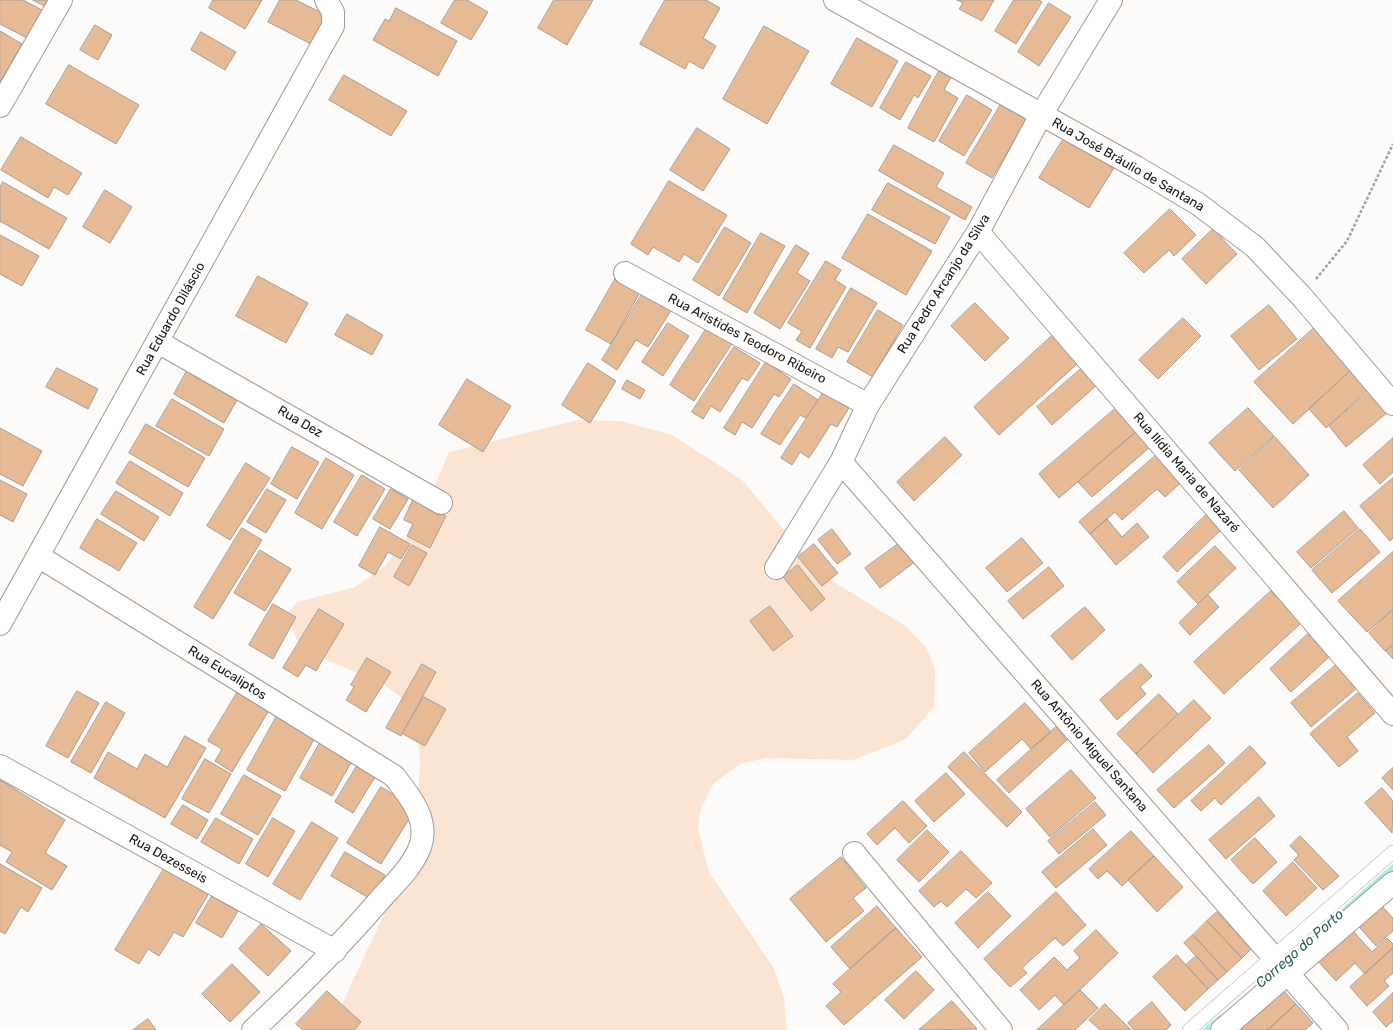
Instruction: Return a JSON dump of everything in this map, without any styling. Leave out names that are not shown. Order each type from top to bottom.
[{"type":"street","points":[[0,106],[61,0]]},
{"type":"street","name":"Rua José Bráulio de Santana","points":[[836,0],[1198,204],[1255,247],[1302,297],[1393,404]]},
{"type":"street","name":"Rua Pedro Arcanjo da Silva","points":[[776,568],[841,462],[868,404],[978,232],[1041,115],[1111,0]]},
{"type":"street","name":"Rua Eduardo Diláscio","points":[[0,624],[333,26],[330,6]]},
{"type":"street","name":"Rua Ilídia Maria de Nazaré","points":[[978,232],[1393,714]]},
{"type":"street","name":"Rua Aristides Teodoro Ribeiro","points":[[625,273],[868,404]]},
{"type":"street","name":"Rua Dez","points":[[158,342],[441,503]]},
{"type":"street","name":"Rua Antônio Miguel Santana","points":[[841,462],[1337,1030]]},
{"type":"street","name":"Rua Eucaliptos","points":[[38,556],[394,776],[411,797],[419,815],[422,831],[420,846],[408,869],[335,951]]},
{"type":"street","name":"Rua Dezesseis","points":[[0,766],[335,951]]},
{"type":"street","points":[[854,853],[1001,1030]]},
{"type":"street","points":[[1222,1030],[1393,883]]},
{"type":"street","points":[[253,1030],[335,951]]},
{"type":"lane","points":[[1189,1030],[1393,852]]},
{"type":"path","points":[[1302,297],[1347,241],[1393,144]]},
{"type":"shaded area","points":[[578,420],[621,421],[672,435],[742,480],[822,575],[906,626],[927,649],[935,668],[934,707],[906,739],[853,760],[765,758],[740,764],[714,783],[701,809],[698,828],[709,872],[773,967],[784,997],[787,1030],[330,1030],[398,884],[415,825],[420,766],[418,725],[406,701],[383,684],[310,653],[297,640],[287,614],[297,602],[355,587],[385,566],[418,523],[449,452]]},
{"type":"building","points":[[0,0],[23,0],[42,10],[27,38],[0,24]]},
{"type":"building","points":[[33,0],[48,0],[45,6]]},
{"type":"building","points":[[213,0],[262,0],[245,29],[209,8]]},
{"type":"building","points":[[280,0],[296,0],[328,16],[313,45],[268,22]]},
{"type":"building","points":[[455,0],[467,0],[488,12],[471,40],[441,23]]},
{"type":"building","points":[[554,0],[593,0],[567,45],[538,28]]},
{"type":"building","points":[[665,0],[706,0],[720,8],[703,38],[716,46],[703,69],[689,61],[685,69],[640,44]]},
{"type":"building","points":[[957,0],[994,0],[982,21],[959,9],[963,3]]},
{"type":"building","points":[[1014,0],[1039,0],[1042,2],[1016,44],[995,31]]},
{"type":"building","points":[[1049,3],[1071,17],[1039,66],[1018,52]]},
{"type":"building","points":[[396,8],[457,41],[438,76],[373,40],[385,19],[389,21]]},
{"type":"building","points":[[95,25],[112,35],[98,60],[80,50]]},
{"type":"building","points":[[764,26],[809,51],[767,124],[723,99]]},
{"type":"building","points":[[0,31],[22,44],[0,82]]},
{"type":"building","points":[[201,32],[236,52],[225,70],[191,50]]},
{"type":"building","points":[[857,38],[898,61],[872,107],[831,84]]},
{"type":"building","points":[[906,62],[931,76],[918,98],[914,95],[900,120],[880,108]]},
{"type":"building","points":[[69,65],[139,105],[116,144],[46,104]]},
{"type":"building","points":[[939,71],[951,77],[944,90],[958,98],[934,142],[908,128]]},
{"type":"building","points":[[344,75],[407,111],[391,136],[329,100]]},
{"type":"building","points":[[967,95],[992,110],[964,156],[939,141]]},
{"type":"building","points":[[1001,104],[1027,119],[992,178],[966,163]]},
{"type":"building","points":[[697,128],[730,149],[703,191],[670,170]]},
{"type":"building","points":[[21,137],[82,173],[68,195],[54,187],[48,198],[1,170]]},
{"type":"building","points":[[1064,138],[1114,168],[1089,208],[1039,178]]},
{"type":"building","points":[[894,145],[944,173],[936,187],[972,207],[965,220],[879,171]]},
{"type":"building","points":[[669,181],[727,215],[698,263],[684,254],[679,262],[653,247],[648,255],[631,244]]},
{"type":"building","points":[[3,182],[67,218],[49,249],[0,221],[0,187]]},
{"type":"building","points":[[888,183],[950,217],[935,244],[872,210]]},
{"type":"building","points":[[105,190],[132,207],[110,243],[83,227]]},
{"type":"building","points":[[1170,209],[1196,235],[1174,256],[1169,250],[1144,273],[1124,253]]},
{"type":"building","points":[[868,214],[932,251],[906,295],[842,258]]},
{"type":"building","points":[[725,227],[751,243],[719,296],[693,280]]},
{"type":"building","points":[[1213,229],[1237,254],[1206,284],[1182,259]]},
{"type":"building","points":[[761,233],[785,246],[747,313],[723,299]]},
{"type":"building","points":[[0,235],[39,256],[22,286],[0,274]]},
{"type":"building","points":[[796,245],[809,253],[797,273],[810,281],[780,329],[754,313]]},
{"type":"building","points":[[826,261],[841,270],[835,280],[846,287],[810,348],[796,340],[802,331],[788,323]]},
{"type":"building","points":[[258,276],[308,303],[286,343],[236,316]]},
{"type":"building","points":[[617,276],[642,289],[611,344],[586,330]]},
{"type":"building","points":[[851,288],[877,303],[848,352],[838,347],[832,358],[816,349]]},
{"type":"building","points":[[644,291],[672,309],[648,347],[636,340],[617,370],[602,360]]},
{"type":"building","points":[[975,303],[1009,338],[985,361],[951,326]]},
{"type":"building","points":[[1269,305],[1297,339],[1259,370],[1231,336]]},
{"type":"building","points":[[878,310],[903,325],[873,377],[847,362]]},
{"type":"building","points":[[347,314],[383,335],[372,355],[335,335]]},
{"type":"building","points":[[1183,318],[1201,336],[1158,379],[1139,360]]},
{"type":"building","points":[[668,323],[689,336],[663,376],[642,362]]},
{"type":"building","points":[[708,326],[733,342],[694,401],[670,385]]},
{"type":"building","points":[[1314,328],[1352,369],[1293,424],[1254,382]]},
{"type":"building","points":[[1053,335],[1078,363],[999,435],[974,407]]},
{"type":"building","points":[[734,347],[760,363],[748,381],[742,378],[720,412],[711,406],[703,419],[692,412]]},
{"type":"building","points":[[766,362],[791,379],[779,397],[774,394],[752,428],[742,422],[735,435],[724,428]]},
{"type":"building","points":[[588,363],[616,381],[590,423],[562,405]]},
{"type":"building","points":[[1083,367],[1098,384],[1052,425],[1037,407]]},
{"type":"building","points":[[57,368],[98,389],[88,409],[46,387]]},
{"type":"building","points":[[187,371],[237,400],[224,423],[174,394]]},
{"type":"building","points":[[1351,371],[1368,390],[1326,428],[1309,409]]},
{"type":"building","points":[[467,379],[511,406],[483,452],[439,425]]},
{"type":"building","points":[[627,380],[645,390],[640,399],[622,389]]},
{"type":"building","points":[[794,384],[818,400],[806,418],[800,415],[780,445],[761,434]]},
{"type":"building","points":[[1370,391],[1388,412],[1346,447],[1329,426]]},
{"type":"building","points":[[823,393],[849,408],[837,427],[831,424],[809,458],[800,452],[792,465],[781,458]]},
{"type":"building","points":[[172,399],[224,429],[209,456],[156,426]]},
{"type":"building","points":[[1116,408],[1137,431],[1059,498],[1039,474]]},
{"type":"building","points":[[1248,408],[1274,436],[1235,471],[1209,443]]},
{"type":"building","points":[[146,424],[205,458],[188,487],[129,453]]},
{"type":"building","points":[[0,428],[42,451],[23,486],[0,474]]},
{"type":"building","points":[[1137,431],[1150,447],[1092,497],[1078,482]]},
{"type":"building","points":[[945,437],[962,455],[914,501],[897,482]]},
{"type":"building","points":[[1275,437],[1309,475],[1273,508],[1239,470]]},
{"type":"building","points":[[1393,438],[1393,472],[1380,484],[1363,465]]},
{"type":"building","points":[[292,447],[319,462],[297,499],[271,484]]},
{"type":"building","points":[[1161,451],[1185,479],[1165,497],[1157,489],[1122,520],[1115,512],[1090,534],[1079,522]]},
{"type":"building","points":[[326,458],[354,475],[322,529],[295,513]]},
{"type":"building","points":[[130,461],[183,493],[170,516],[116,483]]},
{"type":"building","points":[[246,463],[270,478],[230,540],[207,526]]},
{"type":"building","points":[[362,475],[385,489],[357,536],[334,522]]},
{"type":"building","points":[[1393,478],[1393,538],[1390,541],[1360,506]]},
{"type":"building","points":[[0,480],[27,494],[13,522],[0,515]]},
{"type":"building","points":[[267,489],[286,500],[266,533],[247,522]]},
{"type":"building","points":[[391,489],[408,499],[390,529],[373,519]]},
{"type":"building","points":[[116,491],[159,517],[144,541],[101,514]]},
{"type":"building","points":[[413,500],[446,516],[430,548],[407,536],[413,524],[404,520]]},
{"type":"building","points":[[1344,511],[1358,528],[1311,568],[1297,552]]},
{"type":"building","points":[[1209,512],[1224,527],[1177,572],[1163,557]]},
{"type":"building","points":[[97,519],[137,543],[119,571],[80,548]]},
{"type":"building","points":[[1107,519],[1122,537],[1137,523],[1149,537],[1116,565],[1090,534]]},
{"type":"building","points":[[380,527],[410,544],[401,559],[388,552],[375,575],[359,566]]},
{"type":"building","points":[[242,528],[262,540],[213,619],[194,607]]},
{"type":"building","points":[[832,529],[851,554],[837,564],[818,540]]},
{"type":"building","points":[[1360,529],[1380,552],[1332,593],[1312,570]]},
{"type":"building","points":[[1022,538],[1043,563],[1007,592],[986,568]]},
{"type":"building","points":[[901,542],[916,561],[880,588],[865,568]]},
{"type":"building","points":[[814,544],[838,573],[822,586],[798,557]]},
{"type":"building","points":[[412,545],[427,553],[409,586],[394,577]]},
{"type":"building","points":[[1215,546],[1236,568],[1198,604],[1177,582]]},
{"type":"building","points":[[260,550],[291,569],[265,611],[234,593]]},
{"type":"building","points":[[1393,552],[1393,609],[1367,632],[1338,601]]},
{"type":"building","points":[[798,565],[825,599],[811,611],[783,577]]},
{"type":"building","points":[[1049,567],[1064,586],[1023,619],[1008,601]]},
{"type":"building","points":[[1271,591],[1301,623],[1224,694],[1194,662]]},
{"type":"building","points":[[1208,595],[1219,607],[1190,635],[1179,623]]},
{"type":"building","points":[[273,604],[296,617],[273,659],[249,645]]},
{"type":"building","points":[[770,606],[793,636],[773,651],[750,621]]},
{"type":"building","points":[[1085,607],[1105,630],[1072,660],[1051,636]]},
{"type":"building","points":[[319,609],[344,624],[316,671],[306,665],[298,677],[283,668]]},
{"type":"building","points":[[1393,610],[1393,644],[1385,651],[1369,633]]},
{"type":"building","points":[[1308,634],[1329,657],[1291,692],[1270,669]]},
{"type":"building","points":[[1393,646],[1393,659],[1386,651]]},
{"type":"building","points":[[367,658],[391,672],[366,712],[346,700],[354,687],[351,685]]},
{"type":"building","points":[[422,664],[436,672],[401,736],[386,728]]},
{"type":"building","points":[[1141,664],[1152,676],[1140,687],[1146,694],[1117,720],[1100,700]]},
{"type":"building","points":[[1337,664],[1357,688],[1311,727],[1291,703]]},
{"type":"building","points":[[240,688],[271,707],[232,772],[215,761],[222,749],[208,741]]},
{"type":"building","points":[[77,691],[99,703],[68,758],[46,746]]},
{"type":"building","points":[[1358,693],[1375,713],[1347,737],[1358,751],[1339,767],[1310,734]]},
{"type":"building","points":[[1159,694],[1178,714],[1136,754],[1117,734]]},
{"type":"building","points":[[424,697],[446,709],[425,746],[403,734]]},
{"type":"building","points":[[1194,700],[1211,718],[1153,773],[1136,754]]},
{"type":"building","points":[[106,702],[125,713],[91,773],[71,762]]},
{"type":"building","points":[[1025,703],[1051,732],[1031,749],[1022,739],[985,772],[969,753]]},
{"type":"building","points":[[279,712],[317,734],[285,791],[247,770]]},
{"type":"building","points":[[1056,727],[1067,740],[1009,793],[997,780]]},
{"type":"building","points":[[185,736],[206,748],[165,818],[94,778],[108,752],[137,769],[145,754],[167,767]]},
{"type":"building","points":[[321,741],[353,759],[332,796],[300,778]]},
{"type":"building","points":[[1209,745],[1225,763],[1174,808],[1157,790]]},
{"type":"building","points":[[1250,746],[1266,763],[1221,805],[1215,798],[1201,811],[1191,801]]},
{"type":"building","points":[[964,752],[1022,812],[1007,827],[948,767]]},
{"type":"building","points":[[205,759],[231,774],[209,813],[182,799]]},
{"type":"building","points":[[357,766],[375,777],[353,813],[335,802]]},
{"type":"building","points":[[1393,768],[1393,790],[1382,778]]},
{"type":"building","points":[[1071,770],[1096,798],[1050,837],[1026,809]]},
{"type":"building","points":[[946,773],[965,794],[934,822],[915,801]]},
{"type":"building","points":[[244,775],[281,796],[258,835],[221,814]]},
{"type":"building","points":[[0,780],[65,820],[45,853],[67,866],[52,890],[6,862],[12,852],[0,845]]},
{"type":"building","points":[[381,787],[416,808],[381,864],[347,843]]},
{"type":"building","points":[[1382,788],[1393,801],[1392,833],[1365,803]]},
{"type":"building","points":[[1259,797],[1275,816],[1226,859],[1209,840]]},
{"type":"building","points":[[903,801],[927,826],[909,843],[895,828],[877,845],[867,834]]},
{"type":"building","points":[[1095,802],[1106,815],[1059,854],[1048,841]]},
{"type":"building","points":[[183,805],[208,820],[197,839],[171,824]]},
{"type":"building","points":[[216,818],[253,839],[239,864],[201,842]]},
{"type":"building","points":[[273,818],[295,831],[268,877],[246,864]]},
{"type":"building","points":[[312,822],[338,838],[300,900],[273,884]]},
{"type":"building","points":[[1093,829],[1107,845],[1056,888],[1042,872]]},
{"type":"building","points":[[927,830],[949,852],[919,882],[897,860]]},
{"type":"building","points":[[1131,831],[1154,856],[1122,886],[1107,871],[1098,879],[1089,869]]},
{"type":"building","points":[[1300,836],[1339,876],[1323,890],[1294,860],[1299,855],[1290,846]]},
{"type":"building","points":[[1255,838],[1277,862],[1253,884],[1231,860]]},
{"type":"building","points":[[961,851],[992,883],[976,898],[966,889],[947,907],[941,901],[934,907],[919,891]]},
{"type":"building","points":[[345,852],[385,875],[371,899],[331,876]]},
{"type":"building","points":[[1154,856],[1183,887],[1157,912],[1128,880]]},
{"type":"building","points":[[841,857],[866,888],[853,898],[864,911],[826,942],[790,899]]},
{"type":"building","points":[[1293,862],[1317,888],[1286,916],[1263,891]]},
{"type":"building","points":[[0,864],[42,888],[28,912],[21,907],[5,934],[0,931]]},
{"type":"building","points":[[165,867],[209,893],[183,937],[174,932],[159,956],[148,949],[139,964],[115,950]]},
{"type":"building","points":[[988,892],[1011,916],[978,948],[955,923]]},
{"type":"building","points":[[1056,892],[1086,925],[1063,946],[1055,938],[1022,968],[1027,973],[1010,987],[984,959]]},
{"type":"building","points":[[212,896],[238,911],[222,938],[196,923]]},
{"type":"building","points":[[1377,901],[1393,918],[1393,931],[1376,946],[1354,921]]},
{"type":"building","points":[[877,906],[896,928],[850,969],[831,947]]},
{"type":"building","points":[[1217,912],[1251,949],[1242,958],[1207,921]]},
{"type":"building","points":[[1207,921],[1242,958],[1227,972],[1193,935]]},
{"type":"building","points":[[261,924],[291,951],[268,976],[239,949]]},
{"type":"building","points":[[896,928],[922,957],[844,1025],[826,1006],[841,992],[833,984]]},
{"type":"building","points":[[1351,929],[1372,952],[1387,938],[1393,944],[1393,948],[1365,974],[1355,963],[1336,981],[1317,960]]},
{"type":"building","points":[[1096,930],[1118,953],[1064,1005],[1055,995],[1039,1010],[1020,990],[1054,957],[1067,970],[1080,958],[1074,951]]},
{"type":"building","points":[[1193,935],[1227,972],[1218,980],[1184,943]]},
{"type":"building","points":[[1393,948],[1393,973],[1384,981],[1389,986],[1367,1006],[1350,987]]},
{"type":"building","points":[[1177,955],[1208,989],[1185,1011],[1153,977]]},
{"type":"building","points":[[1196,956],[1218,980],[1208,989],[1186,965]]},
{"type":"building","points":[[232,964],[260,992],[230,1022],[202,994]]},
{"type":"building","points":[[916,971],[934,990],[904,1019],[885,1000]]},
{"type":"building","points":[[1278,985],[1296,1004],[1268,1030],[1230,1030]]},
{"type":"building","points":[[1080,990],[1098,1008],[1075,1030],[1037,1030]]},
{"type":"building","points":[[327,991],[361,1022],[354,1030],[303,1030],[296,1024]]},
{"type":"building","points":[[1393,993],[1393,1021],[1386,1027],[1373,1012]]},
{"type":"building","points":[[952,1001],[977,1029],[919,1030]]},
{"type":"building","points":[[1152,1002],[1171,1025],[1166,1030],[1134,1030],[1128,1023]]},
{"type":"building","points":[[1105,1004],[1131,1030],[1100,1030],[1089,1020]]},
{"type":"building","points":[[1296,1004],[1313,1023],[1305,1030],[1268,1030]]},
{"type":"building","points":[[148,1019],[156,1030],[133,1030]]},
{"type":"waterway","name":"Corrego do Porto","points":[[1341,914],[1393,868]]},
{"type":"waterway","name":"Corrego do Porto","points":[[1207,1030],[1220,1019]]}]
